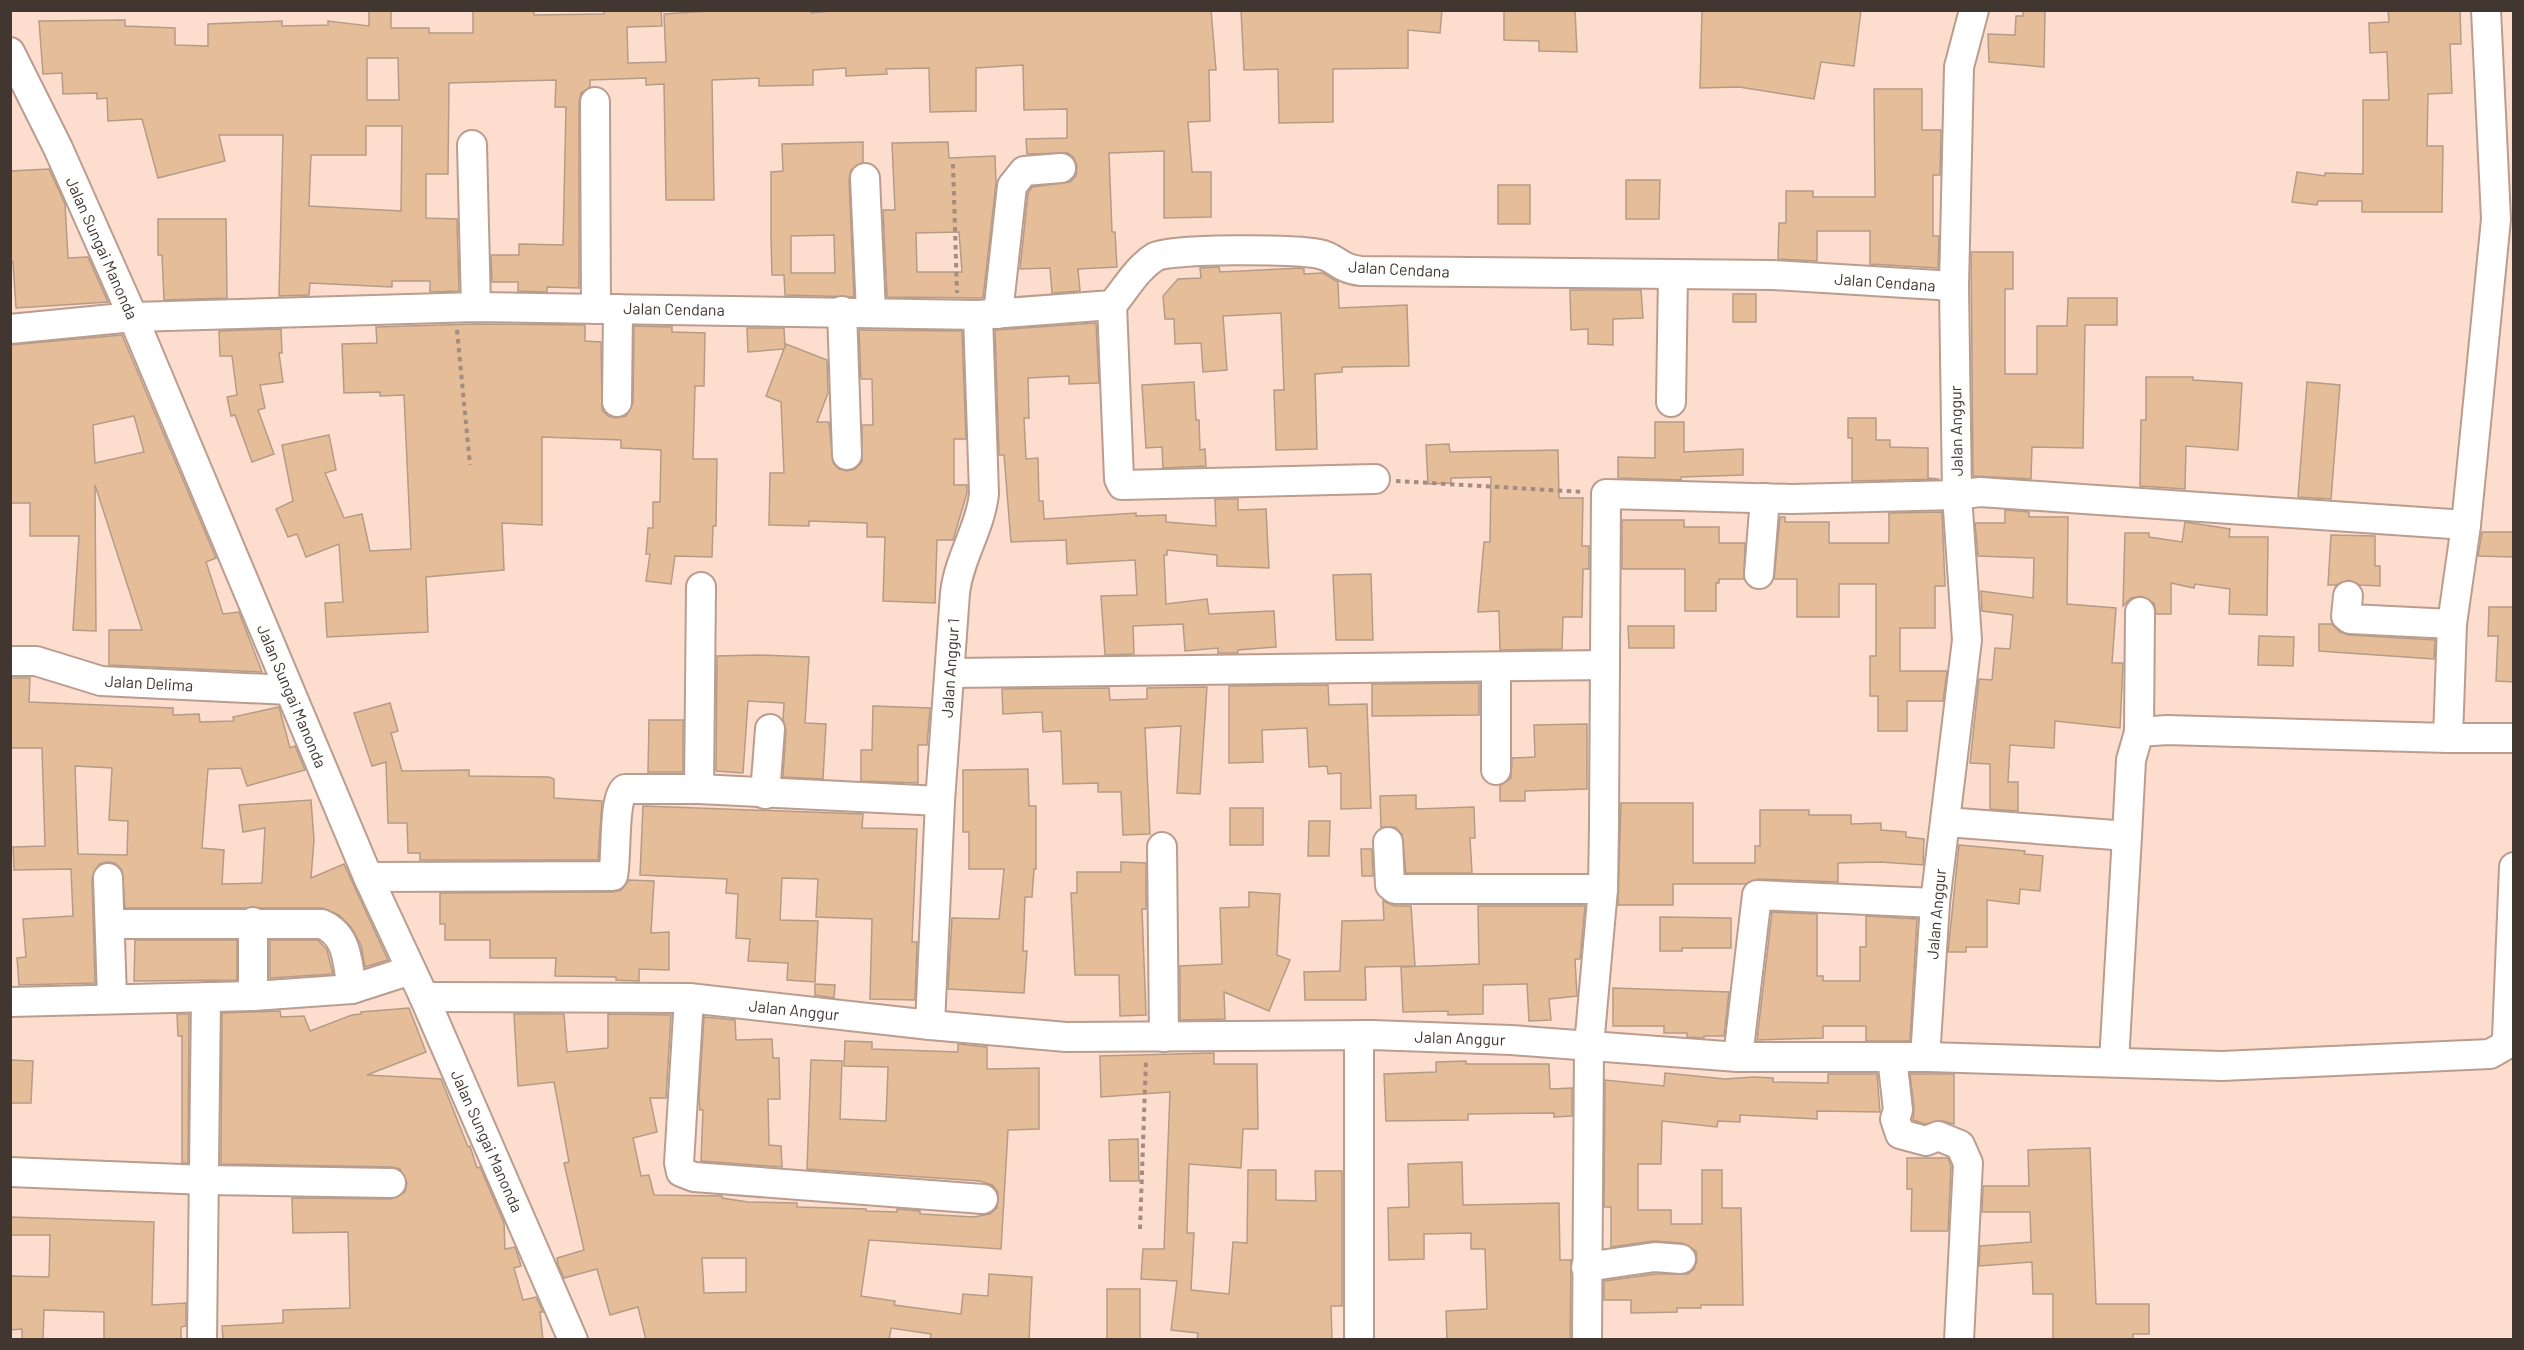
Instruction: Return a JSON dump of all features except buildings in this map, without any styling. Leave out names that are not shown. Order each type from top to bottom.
[{"type":"street","name":"Jalan Anggur","points":[[424,997],[689,998],[930,1025],[1066,1037],[1359,1035],[1511,1040],[1738,1057],[1928,1057],[1926,1043],[1935,903],[1967,640],[1957,495],[1954,286],[1959,67],[1974,10]]},
{"type":"street","points":[[2448,738],[2452,624],[2505,221],[2486,10]]},
{"type":"street","name":"Jalan Sungai Manonda","points":[[10,52],[58,148],[133,318],[368,877],[424,997],[573,1340]]},
{"type":"street","points":[[596,102],[607,309],[617,402]]},
{"type":"street","points":[[466,308],[472,145]]},
{"type":"street","name":"Jalan Anggur 1","points":[[930,1025],[940,801],[956,578],[982,510],[984,494],[978,314],[1012,186],[1024,171],[1061,168]]},
{"type":"street","points":[[865,178],[871,312]]},
{"type":"street","name":"Jalan Cendana","points":[[10,329],[133,318],[466,308],[978,314],[1112,305],[1145,265],[1155,257],[1172,252],[1318,254],[1343,268],[1361,271],[1773,275],[1954,286]]},
{"type":"street","points":[[1671,402],[1673,275]]},
{"type":"street","points":[[1112,305],[1119,479],[1122,485],[1375,479]]},
{"type":"street","points":[[842,311],[847,455]]},
{"type":"street","points":[[1587,1340],[1589,1046],[1603,890],[1606,494],[1765,498],[1957,495],[1973,492],[2466,525]]},
{"type":"street","points":[[1759,574],[1765,498]]},
{"type":"street","points":[[699,789],[701,587]]},
{"type":"street","points":[[2348,596],[2346,616],[2350,620],[2452,624]]},
{"type":"street","points":[[2114,1062],[2131,760],[2139,732],[2140,612]]},
{"type":"street","name":"Jalan Delima","points":[[10,661],[36,661],[101,681],[290,690]]},
{"type":"street","points":[[950,674],[1605,665]]},
{"type":"street","points":[[1496,667],[1496,770]]},
{"type":"street","points":[[765,794],[770,729]]},
{"type":"street","points":[[2139,732],[2167,730],[2514,738]]},
{"type":"street","points":[[368,877],[613,876],[622,790],[699,789],[940,801]]},
{"type":"street","points":[[1946,822],[2127,836]]},
{"type":"street","points":[[1388,842],[1390,885],[1395,888],[1603,890]]},
{"type":"street","points":[[1155,1037],[1162,847]]},
{"type":"street","points":[[1928,1057],[2241,1066],[2484,1055],[2494,1052],[2505,1046],[2507,1038],[2514,867]]},
{"type":"street","points":[[108,878],[112,998]]},
{"type":"street","points":[[1738,1057],[1757,894],[1935,903]]},
{"type":"street","points":[[253,922],[253,996]]},
{"type":"street","points":[[110,924],[318,923],[332,929],[342,941],[352,989]]},
{"type":"street","points":[[10,1002],[253,996],[352,989],[411,970]]},
{"type":"street","points":[[202,1340],[206,1180],[203,1072],[206,997]]},
{"type":"street","points":[[689,998],[679,1163],[681,1172],[694,1178],[983,1199]]},
{"type":"street","points":[[1359,1035],[1359,1340]]},
{"type":"street","points":[[1892,1057],[1898,1110],[1895,1119],[1900,1134],[1926,1141],[1938,1136],[1960,1145],[1968,1163],[1959,1340]]},
{"type":"street","points":[[10,1172],[206,1180],[391,1183]]},
{"type":"street","points":[[1586,1267],[1655,1257],[1681,1259]]},
{"type":"path","points":[[953,164],[978,314]]},
{"type":"path","points":[[466,308],[470,465]]},
{"type":"path","points":[[1375,479],[1606,494]]},
{"type":"path","points":[[1140,1229],[1155,1037]]}]
